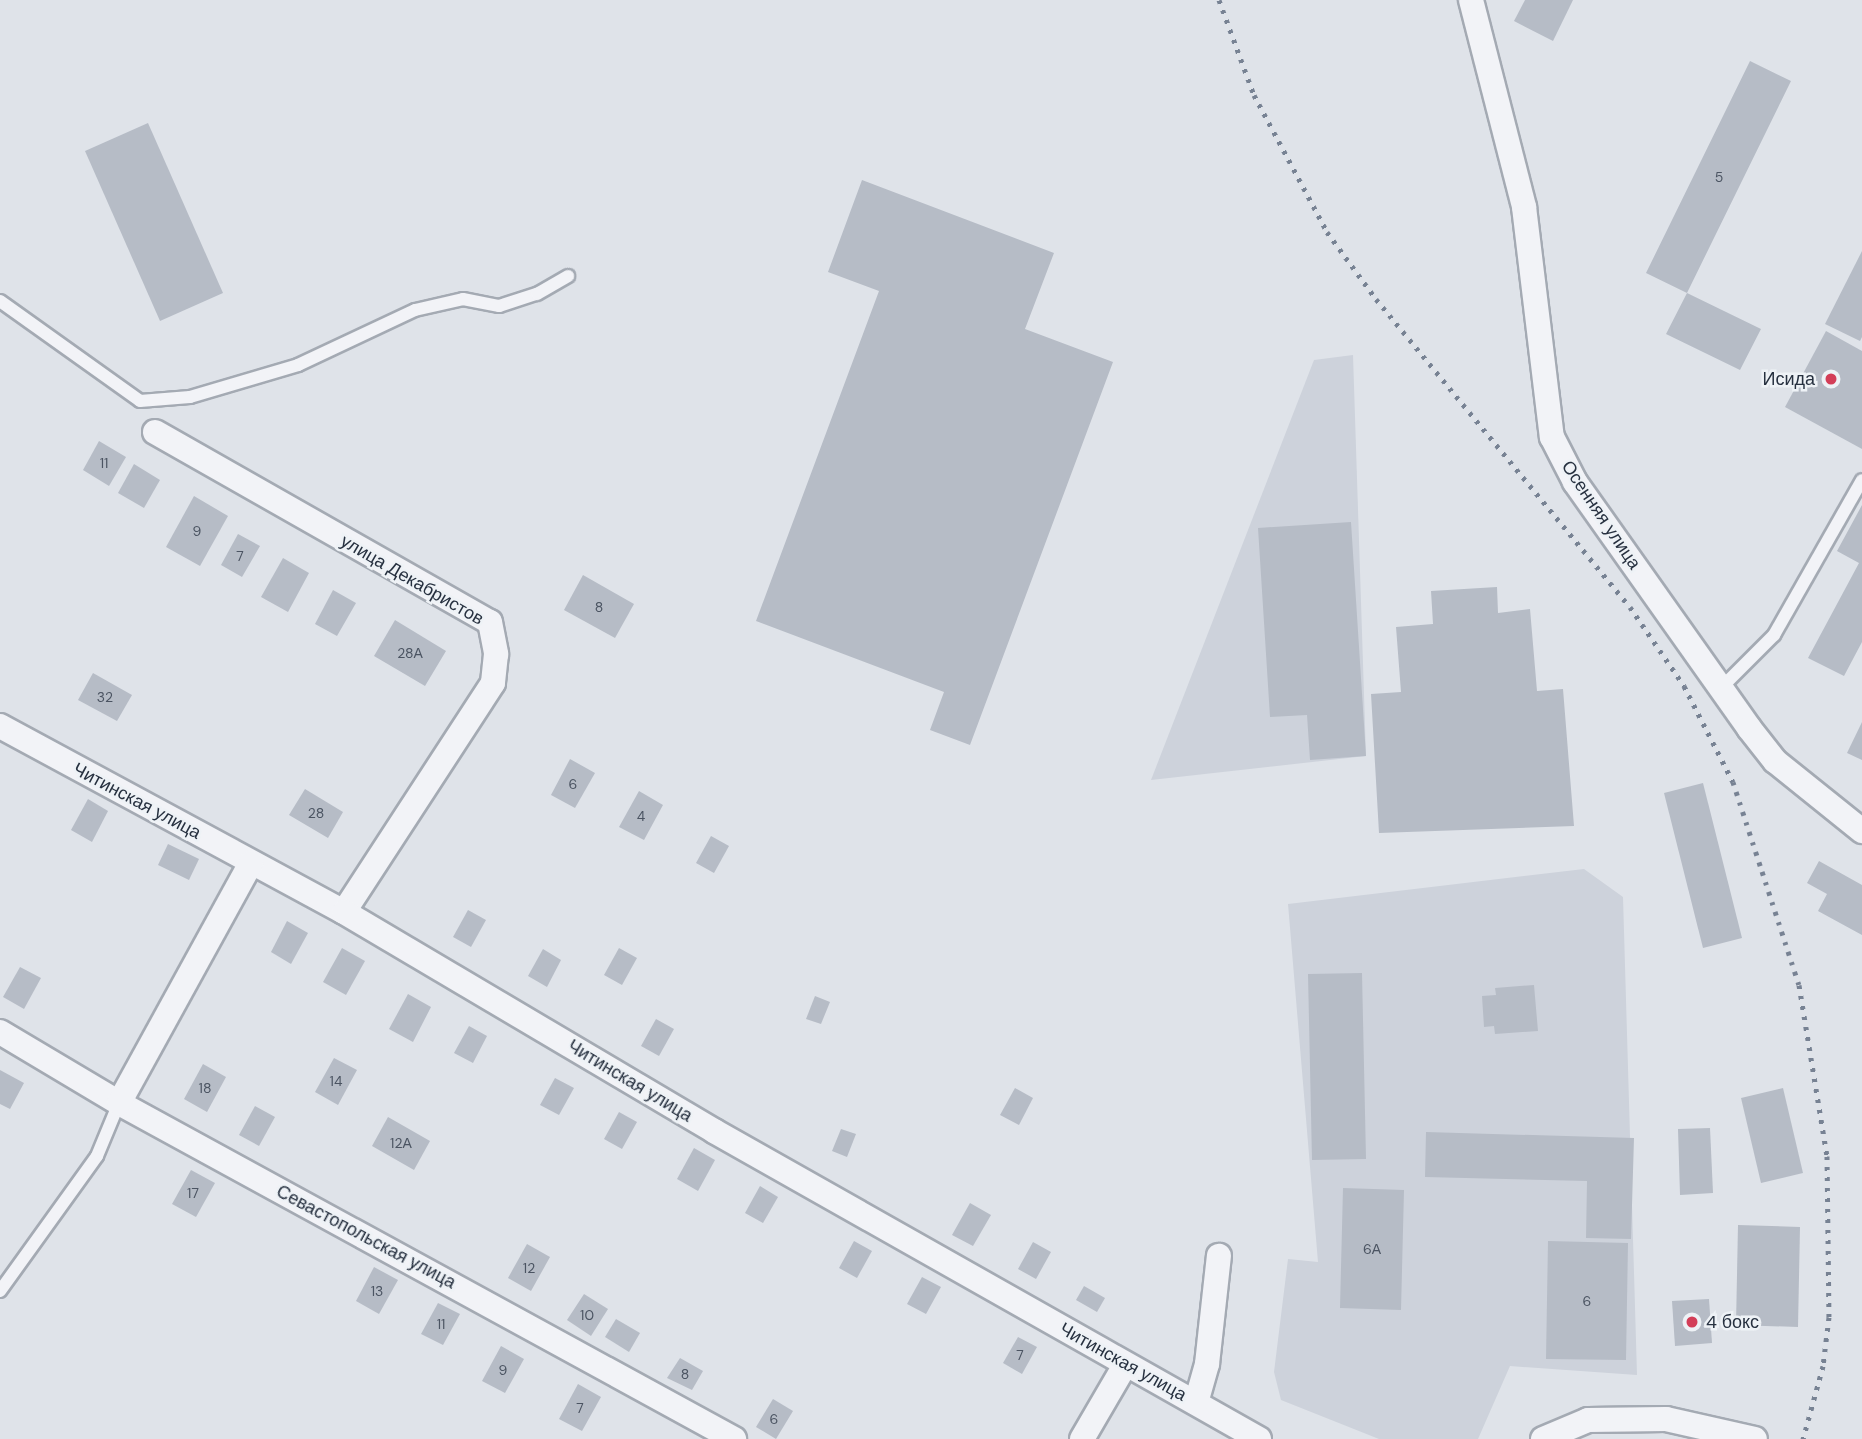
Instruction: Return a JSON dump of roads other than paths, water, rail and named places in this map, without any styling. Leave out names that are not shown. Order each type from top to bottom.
[{"type":"street","name":"Осенняя улица","points":[[1471,0],[1524,207],[1552,437],[1575,482],[1775,761],[1862,831]]},
{"type":"street","name":"улица Декабристов","points":[[155,432],[489,622],[496,654],[493,683],[344,912]]},
{"type":"street","name":"Читинская улица","points":[[0,726],[344,912],[714,1131],[1259,1439]]},
{"type":"street","points":[[119,1102],[251,863]]},
{"type":"street","name":"Севастопольская улица","points":[[0,1032],[119,1102],[734,1439]]},
{"type":"street","points":[[1196,1403],[1207,1364],[1219,1255]]},
{"type":"street","points":[[1082,1439],[1125,1365]]},
{"type":"street","points":[[1543,1439],[1588,1420],[1667,1419],[1755,1439]]},
{"type":"lane","points":[[0,301],[140,401],[202,394],[298,365],[415,310],[463,299],[499,306],[537,294],[568,276]]},
{"type":"lane","points":[[1721,688],[1774,635],[1862,480]]},
{"type":"lane","points":[[0,1291],[97,1156],[119,1102]]},
{"type":"railway","points":[[1219,0],[1254,95],[1327,232],[1376,299],[1630,607],[1684,686],[1733,782],[1799,985],[1827,1156],[1829,1317],[1823,1366],[1803,1439]]},
{"type":"place","name":"Исида","points":[[1831,379]]},
{"type":"place","name":"4 бокс","points":[[1692,1322]]}]
